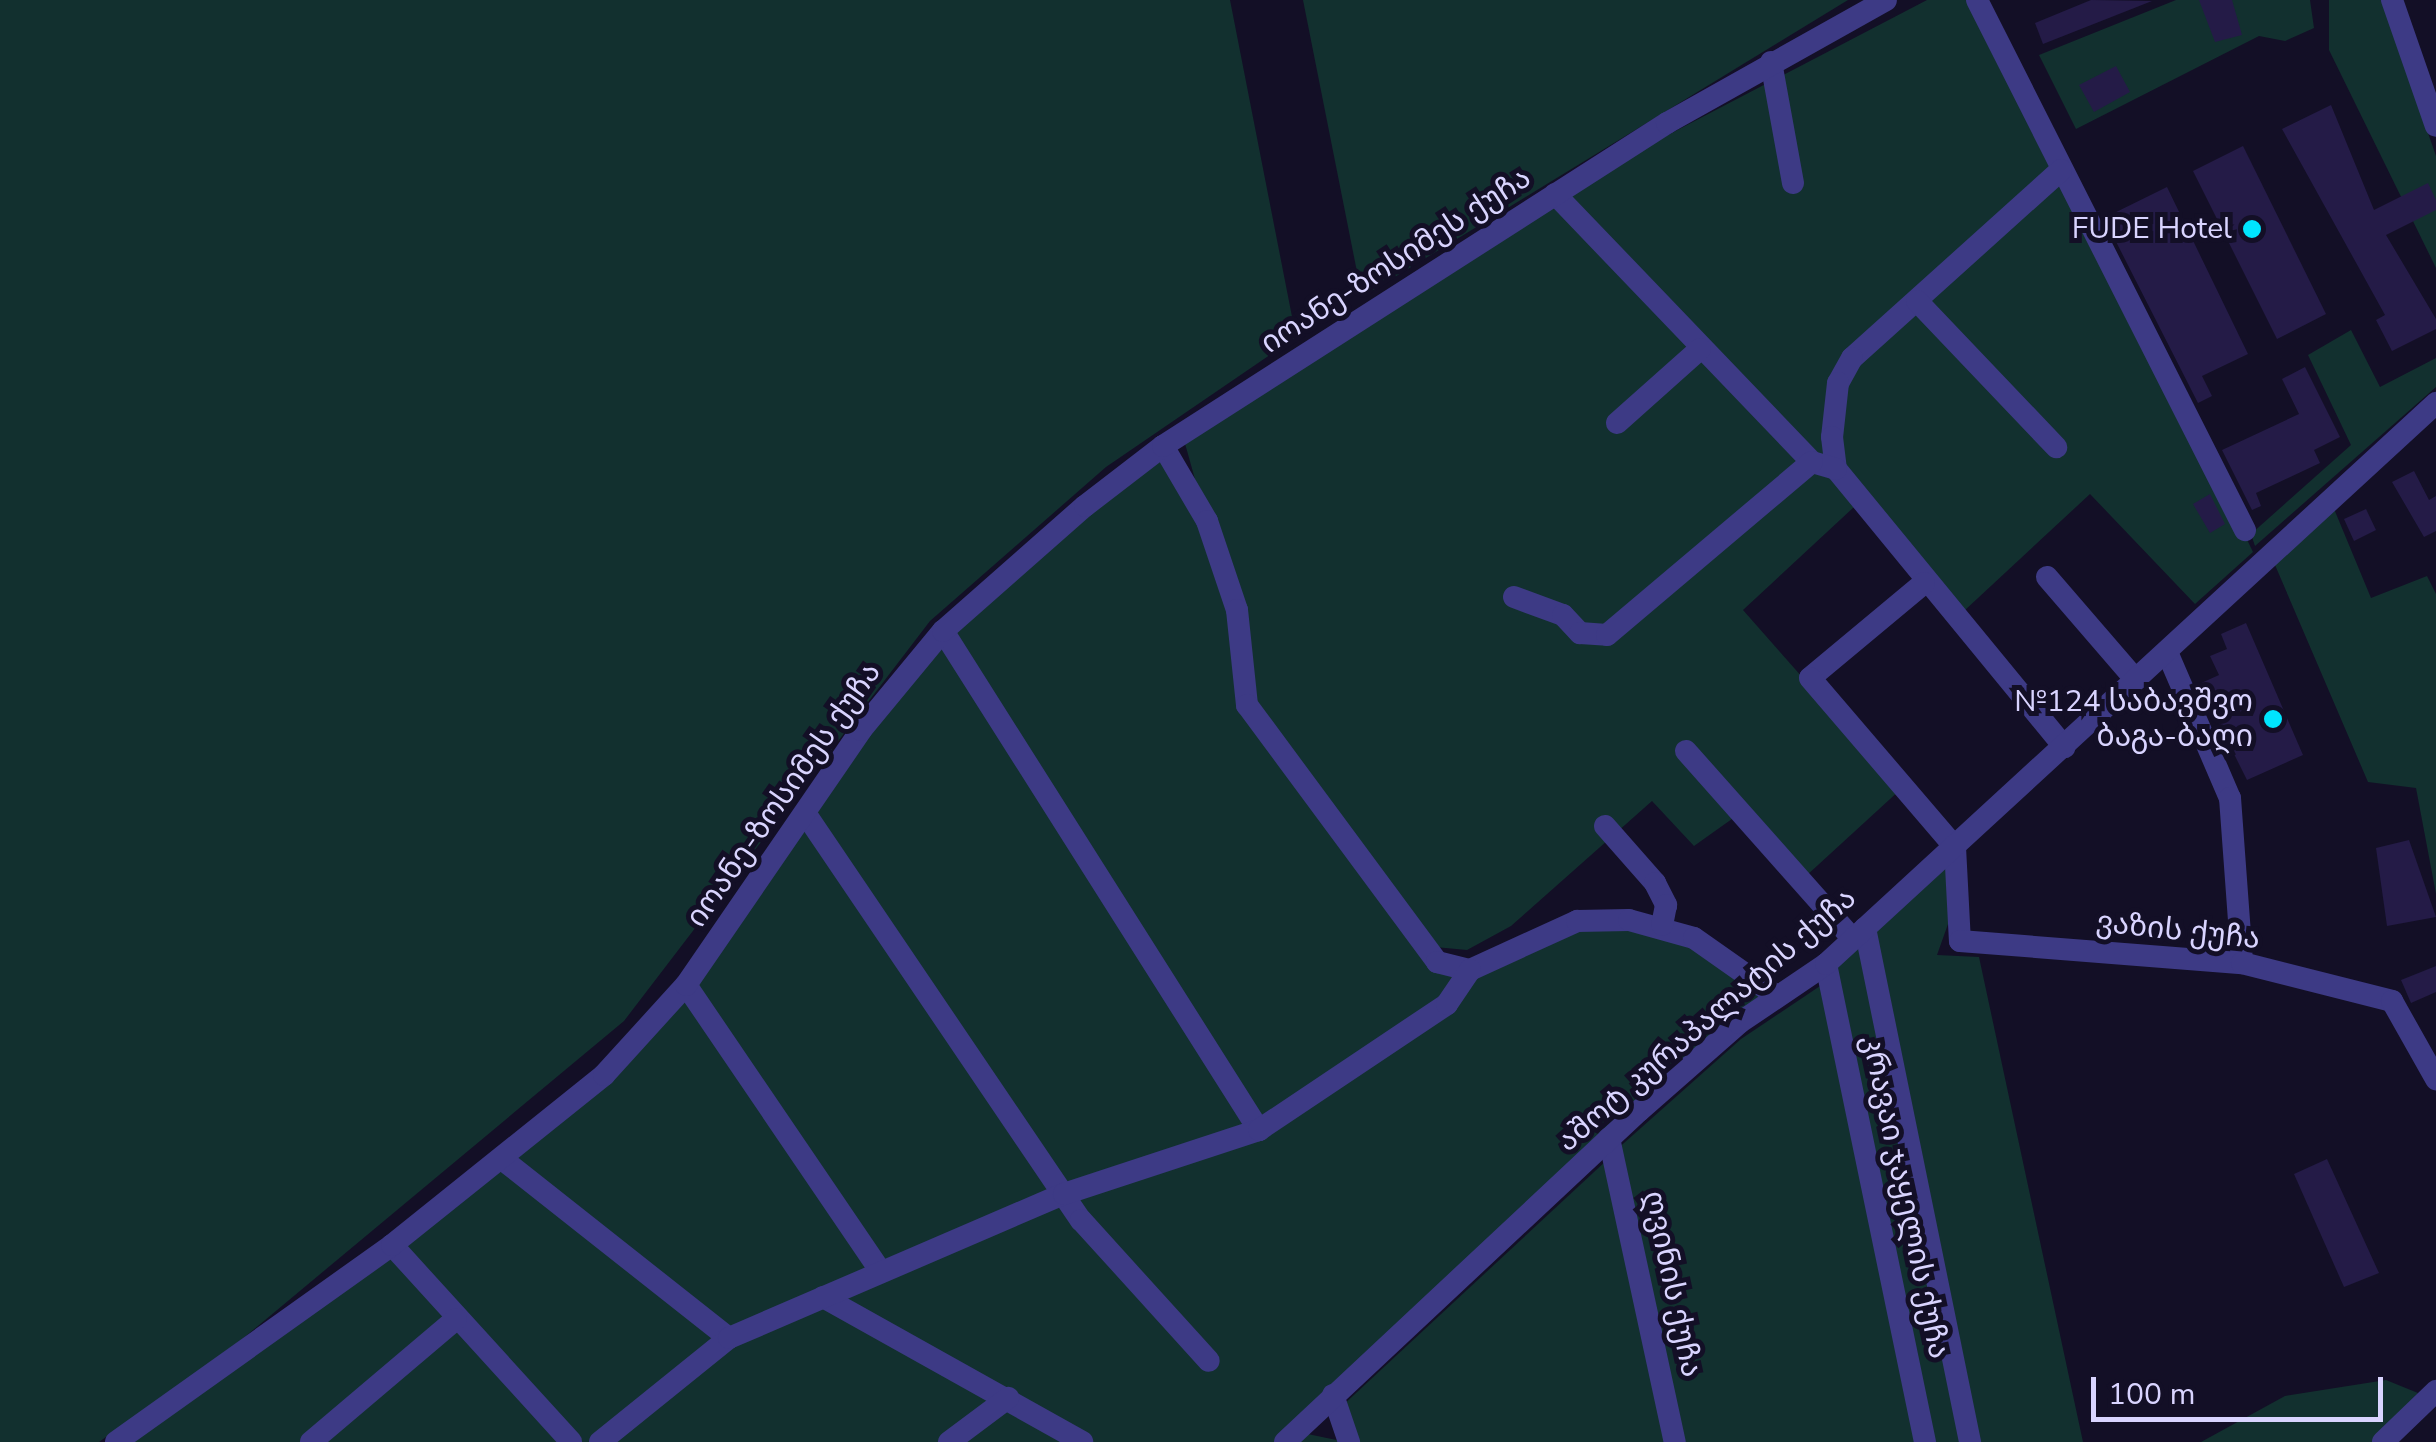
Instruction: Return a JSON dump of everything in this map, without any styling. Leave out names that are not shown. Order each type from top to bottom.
[{"type":"street","name":"იოანე-ზოსიმეს ქუჩა","points":[[116,1442],[392,1245],[604,1075],[686,986],[805,813],[943,631],[1164,446],[1554,194],[1770,62],[1886,0]]},
{"type":"street","points":[[1977,0],[2245,530]]},
{"type":"street","points":[[2392,0],[2436,126]]},
{"type":"street","points":[[1770,62],[1794,182]]},
{"type":"street","points":[[1836,468],[1838,383],[1852,358],[2061,170]]},
{"type":"street","points":[[1554,194],[1812,462],[1836,468],[1924,583],[2064,747]]},
{"type":"street","points":[[1918,301],[2056,447]]},
{"type":"street","points":[[1617,423],[1700,349]]},
{"type":"street","name":"აშოტ კურაპალატის ქუჩა","points":[[1285,1442],[1609,1138],[1775,995],[1826,964],[1916,872],[1955,847],[2436,403]]},
{"type":"street","points":[[1164,446],[1207,521],[1237,610],[1247,704],[1436,962],[1470,970]]},
{"type":"street","points":[[1514,596],[1563,615],[1580,633],[1607,635],[1812,462]]},
{"type":"street","points":[[2047,577],[2136,680]]},
{"type":"street","points":[[1924,583],[1810,678],[1955,847]]},
{"type":"street","points":[[943,631],[1258,1130]]},
{"type":"street","points":[[2166,652],[2230,798],[2242,964]]},
{"type":"street","points":[[1686,750],[1859,934],[1970,1442]]},
{"type":"street","points":[[805,813],[1064,1194],[1209,1361]]},
{"type":"street","points":[[1605,826],[1655,883],[1662,925]]},
{"type":"street","name":"ვაზის ქუჩა","points":[[1955,847],[1960,941],[1974,947],[2242,964],[2392,1001],[2436,1079]]},
{"type":"street","points":[[600,1442],[729,1338],[1064,1194],[1258,1130],[1447,1004],[1470,970],[1577,921],[1662,925],[1775,995]]},
{"type":"street","name":"კრავაი ჯაყელის ქუჩა","points":[[1826,964],[1925,1442]]},
{"type":"street","points":[[686,986],[881,1272]]},
{"type":"street","name":"ღვინის ქუჩა","points":[[1609,1138],[1675,1442]]},
{"type":"street","points":[[502,1158],[729,1338]]},
{"type":"street","points":[[392,1245],[571,1442]]},
{"type":"street","points":[[824,1297],[1082,1442]]},
{"type":"street","points":[[311,1442],[456,1319]]},
{"type":"street","points":[[2382,1442],[2436,1391]]},
{"type":"street","points":[[1332,1394],[1349,1442]]},
{"type":"street","points":[[949,1442],[1008,1398]]},
{"type":"green space","points":[[0,0],[1230,0],[1296,337],[1106,467],[930,621],[624,1021],[241,1340],[99,1442],[0,1442]]},
{"type":"green space","points":[[1303,0],[1848,0],[1362,297]]},
{"type":"green space","points":[[1927,0],[1987,0],[2253,552],[2195,604],[2090,494],[1964,611],[1868,494],[1743,610],[1901,789],[1806,876],[1746,809],[1694,846],[1652,801],[1511,926],[1467,950],[1435,947],[1259,707],[1184,440],[1643,148]]},
{"type":"green space","points":[[2176,0],[2310,0],[2314,28],[2285,41],[2259,36],[2076,129],[2039,55]]},
{"type":"green space","points":[[2329,0],[2382,0],[2436,156],[2436,268],[2329,50]]},
{"type":"green space","points":[[2351,330],[2380,387],[2436,358],[2436,387],[2255,546],[2251,534],[2351,445],[2308,355]]},
{"type":"green space","points":[[1163,446],[1207,521],[1247,705],[1446,969],[1577,921],[1662,925],[1775,995],[1298,1432],[1346,1442],[116,1442],[604,1075],[943,631]]},
{"type":"green space","points":[[2332,504],[2371,598],[2427,576],[2436,594],[2436,894],[2416,788],[2368,782],[2275,565]]},
{"type":"green space","points":[[1947,863],[1953,910],[1937,955],[1979,957],[2083,1442],[1977,1442],[1874,921]]},
{"type":"green space","points":[[1865,928],[1970,1442],[1925,1442],[1826,964]]},
{"type":"green space","points":[[1826,982],[1921,1442],[1679,1442],[1615,1151],[1741,1039]]},
{"type":"green space","points":[[1608,1159],[1670,1442],[1353,1442],[1341,1407]]},
{"type":"green space","points":[[2386,1380],[2418,1393],[2374,1442],[2201,1442],[2285,1396]]},
{"type":"building","points":[[2091,0],[2152,1],[2043,44],[2035,23]]},
{"type":"building","points":[[2199,0],[2232,0],[2242,35],[2215,42]]},
{"type":"building","points":[[2116,66],[2130,92],[2094,112],[2079,85]]},
{"type":"building","points":[[2331,105],[2374,210],[2428,183],[2436,200],[2436,210],[2386,235],[2436,319],[2436,329],[2392,351],[2376,320],[2385,315],[2282,129]]},
{"type":"building","points":[[2243,146],[2326,314],[2277,339],[2193,171]]},
{"type":"building","points":[[2167,187],[2248,354],[2202,376],[2212,396],[2198,403],[2104,218]]},
{"type":"building","points":[[2305,367],[2340,437],[2314,450],[2320,463],[2256,493],[2261,506],[2252,510],[2222,450],[2299,414],[2282,379]]},
{"type":"building","points":[[2414,471],[2429,500],[2436,496],[2436,531],[2424,537],[2392,482]]},
{"type":"building","points":[[2210,494],[2225,524],[2210,533],[2193,504]]},
{"type":"building","points":[[2366,509],[2376,530],[2354,541],[2344,519]]},
{"type":"building","points":[[2246,623],[2303,755],[2247,780],[2199,684],[2219,675],[2210,656],[2227,649],[2221,634]]},
{"type":"building","points":[[2409,840],[2436,917],[2387,926],[2376,848]]},
{"type":"building","points":[[2436,966],[2436,992],[2411,1003],[2401,980]]},
{"type":"building","points":[[2327,1159],[2379,1273],[2344,1287],[2294,1174]]},
{"type":"place","name":"FUDE Hotel","points":[[2252,229]]},
{"type":"place","name":"№124 საბავშვო ბაგა-ბაღი","points":[[2273,719]]}]
